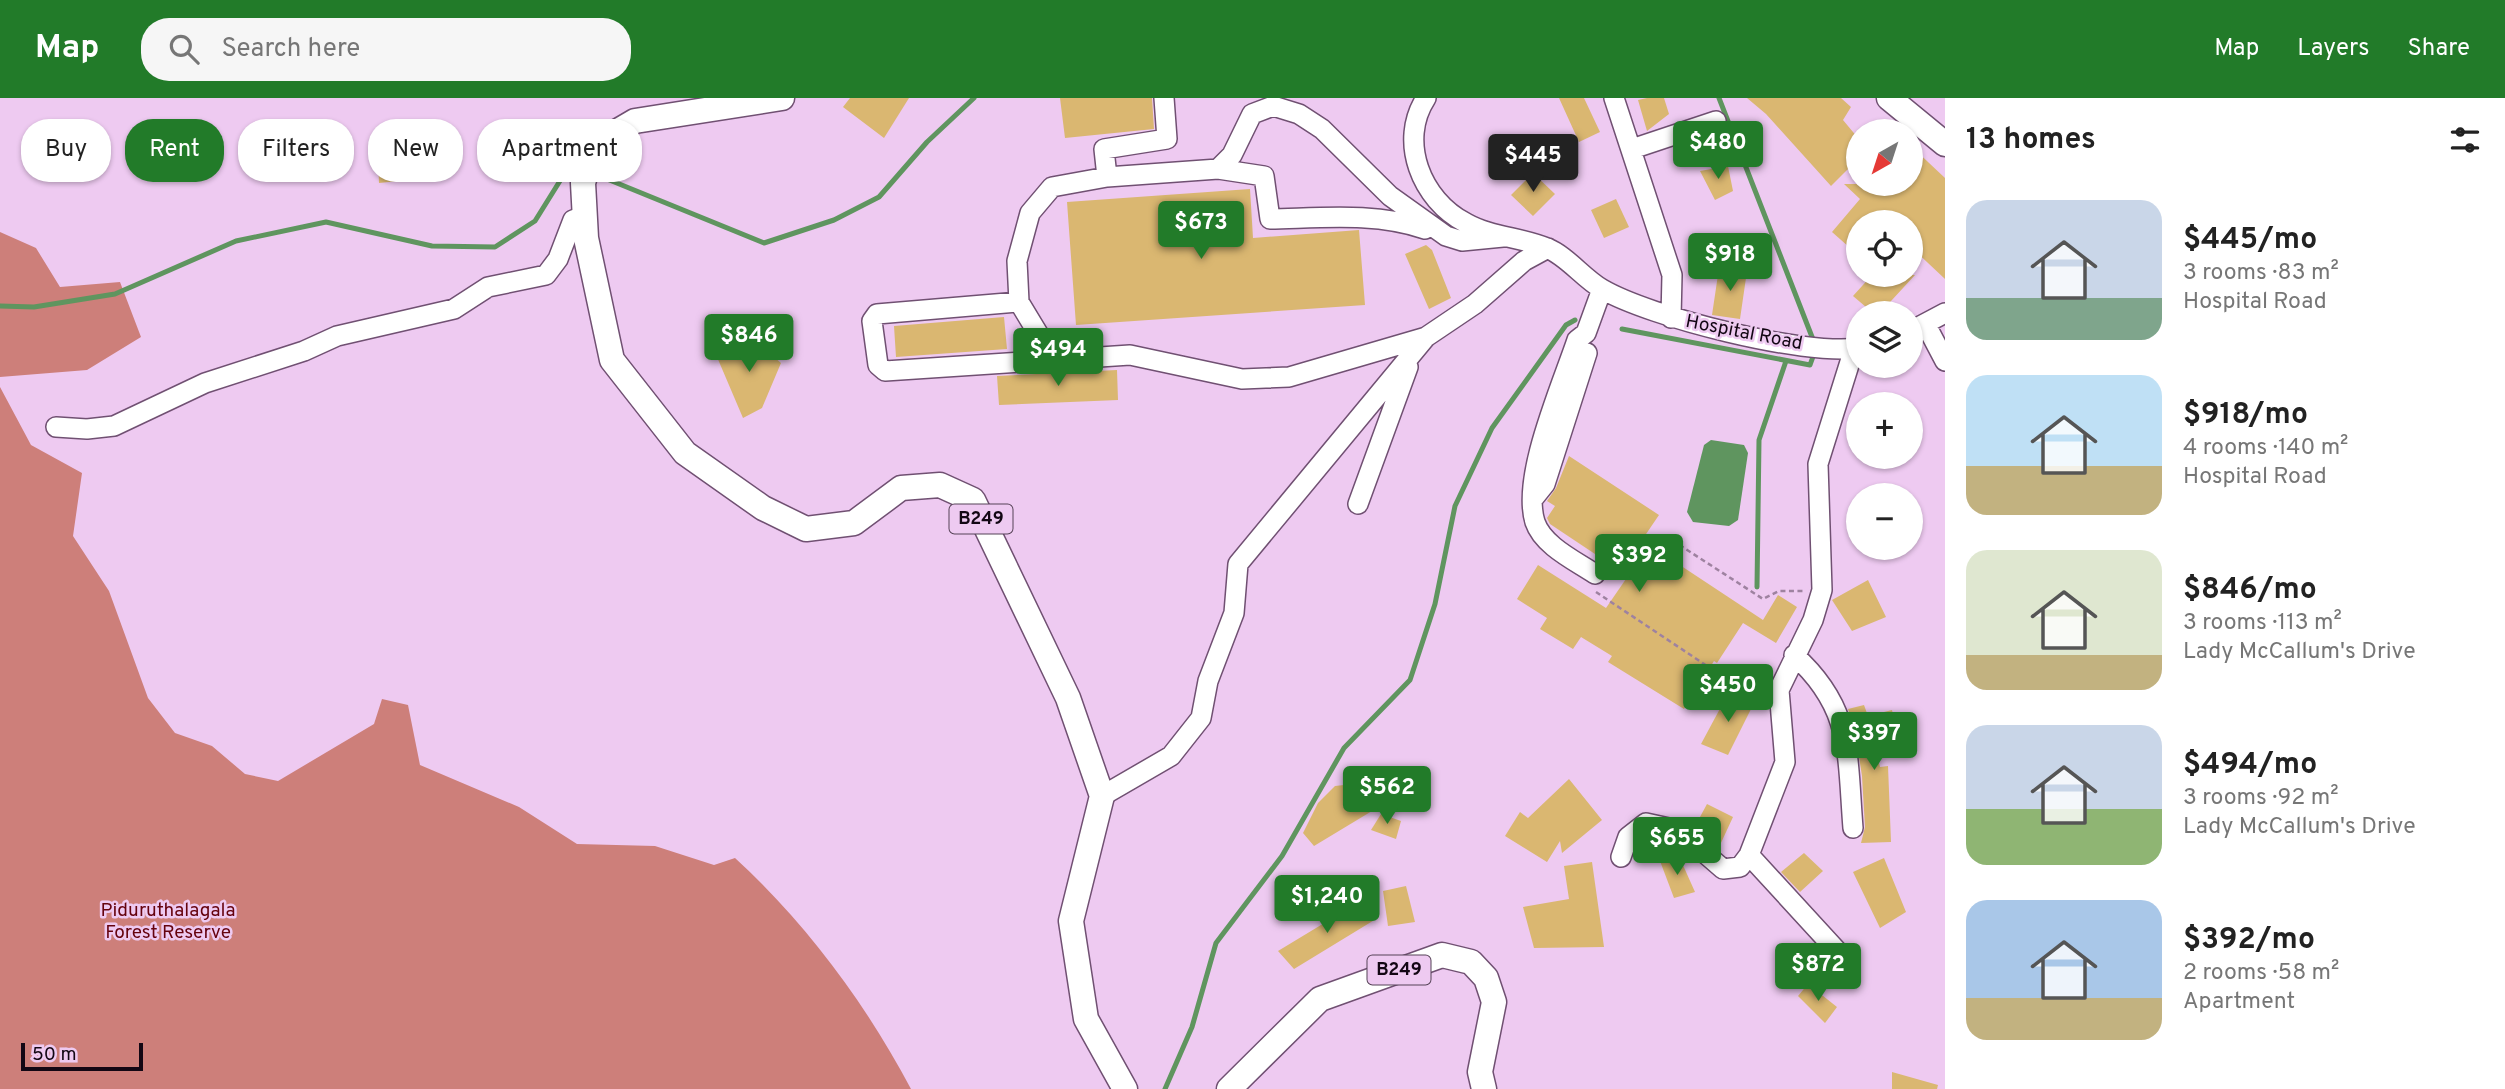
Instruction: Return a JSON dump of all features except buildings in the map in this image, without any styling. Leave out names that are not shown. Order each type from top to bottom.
[{"type":"main road","name":"B249","points":[[782,98],[635,121],[606,138],[591,155],[583,183],[586,238],[612,360],[685,453],[764,508],[806,529],[855,523],[901,488],[940,485],[973,500],[1068,698],[1102,796]]},
{"type":"main road","points":[[1889,98],[1945,144]]},
{"type":"main road","points":[[1102,796],[1071,921],[1086,1019],[1125,1089]]},
{"type":"main road","name":"B249","points":[[1229,1089],[1320,999],[1442,955],[1471,962],[1486,978],[1494,1002],[1480,1072],[1484,1089]]},
{"type":"street","points":[[1107,177],[1104,149],[1167,139],[1164,98]]},
{"type":"street","name":"Hospital Road","points":[[1426,98],[1414,119],[1413,146],[1421,177],[1437,202],[1465,223],[1503,237],[1548,248],[1602,289],[1671,318],[1791,344],[1846,348]]},
{"type":"street","points":[[1614,98],[1672,275],[1671,318]]},
{"type":"street","points":[[1218,169],[1232,155],[1252,114],[1273,107],[1299,114],[1322,129],[1391,196],[1446,236]]},
{"type":"street","points":[[1632,149],[1716,121]]},
{"type":"street","points":[[1058,359],[1048,350],[1019,302],[1017,261],[1030,213],[1052,187],[1107,177],[1218,169],[1264,176],[1269,219],[1356,217],[1391,220],[1462,241],[1503,237]]},
{"type":"street","points":[[56,427],[87,429],[114,426],[128,416],[205,383],[304,351],[337,336],[454,309],[488,287],[546,275],[558,259],[573,220],[584,216]]},
{"type":"street","points":[[1019,302],[877,314],[872,321],[878,365],[885,371],[1130,355],[1242,379],[1277,378],[1426,337],[1475,304],[1524,261],[1548,248]]},
{"type":"street","points":[[1595,574],[1549,542],[1536,522],[1533,499],[1545,484],[1589,345],[1586,333],[1602,289]]},
{"type":"street","points":[[1923,325],[1945,313]]},
{"type":"street","points":[[1923,334],[1945,361]]},
{"type":"street","points":[[1102,796],[1171,756],[1201,718],[1208,681],[1234,613],[1238,564],[1426,337]]},
{"type":"street","points":[[1358,504],[1413,354]]},
{"type":"street","points":[[1621,857],[1628,837],[1646,823],[1678,830],[1723,869],[1740,867],[1749,855],[1785,762],[1779,690],[1813,620],[1822,590],[1818,464],[1846,378]]},
{"type":"street","points":[[1794,655],[1832,697],[1846,735],[1853,828]]},
{"type":"street","points":[[1749,855],[1838,952]]},
{"type":"path","points":[[1657,537],[1664,535],[1763,599],[1779,591],[1822,590]]},
{"type":"path","points":[[1595,574],[1587,586],[1713,670],[1779,690]]},
{"type":"green space","points":[[0,232],[36,248],[60,287],[120,282],[141,337],[87,370],[0,377]]},
{"type":"green space","name":"Piduruthalagala Forest Reserve","points":[[0,387],[31,445],[82,473],[73,536],[109,591],[148,698],[175,733],[212,746],[245,774],[278,781],[374,724],[382,699],[408,705],[420,765],[519,807],[577,844],[655,846],[714,865],[735,858],[786,910],[833,966],[874,1026],[911,1089],[0,1089]]},
{"type":"shaded area","points":[[1711,440],[1744,445],[1748,453],[1738,520],[1729,526],[1693,522],[1687,512],[1704,445]]},
{"type":"waterway","points":[[614,182],[764,243],[834,220],[879,197],[927,142],[974,98]]},
{"type":"waterway","points":[[1719,98],[1814,342]]},
{"type":"waterway","points":[[0,306],[34,307],[115,294],[236,241],[326,222],[432,246],[495,247],[535,221],[559,182]]},
{"type":"waterway","points":[[1165,1089],[1192,1027],[1216,943],[1282,856],[1344,748],[1410,680],[1435,604],[1455,506],[1492,428],[1566,325],[1575,320]]},
{"type":"waterway","points":[[1622,329],[1810,365],[1815,351]]},
{"type":"waterway","points":[[1757,587],[1759,440],[1786,361]]}]
